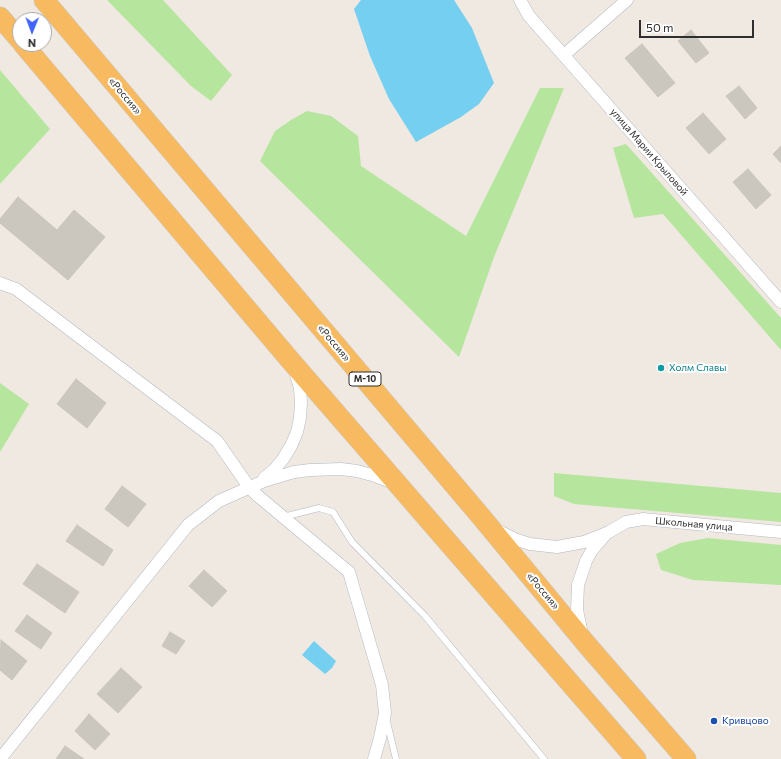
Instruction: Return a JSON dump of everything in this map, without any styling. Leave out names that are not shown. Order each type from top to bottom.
[{"type":"highway","name":"«Россия»","points":[[44,0],[483,519],[588,646],[686,759]]},
{"type":"highway","points":[[0,17],[12,31]]},
{"type":"highway","points":[[30,52],[290,360],[636,759]]},
{"type":"street","name":"улица Марии Крыловой","points":[[520,0],[529,16],[781,302]]},
{"type":"street","points":[[564,55],[627,0]]},
{"type":"street","points":[[0,283],[16,289],[217,441],[258,496],[349,572],[382,686],[385,713],[374,759]]},
{"type":"street","points":[[250,487],[262,480],[274,470],[283,459],[297,432],[300,418],[300,395],[296,374],[290,360]]},
{"type":"street","points":[[0,759],[188,525],[219,501],[279,476],[294,472],[325,469],[357,472],[379,478],[401,487]]},
{"type":"street","points":[[483,519],[517,540],[544,546],[571,545],[584,542],[609,532]]},
{"type":"street","name":"Школьная улица","points":[[609,532],[626,522],[643,519],[781,532]]},
{"type":"street","points":[[588,646],[579,623],[576,598],[578,585],[581,573],[589,556],[600,540],[609,532]]},
{"type":"lane","points":[[283,517],[319,508],[333,512],[352,542],[425,616],[544,759]]},
{"type":"lane","points":[[385,713],[396,759]]},
{"type":"green space","points":[[107,0],[163,0],[232,75],[211,101],[191,86]]},
{"type":"green space","points":[[0,70],[50,129],[0,184]]},
{"type":"green space","points":[[540,88],[564,88],[494,257],[459,357],[260,161],[275,131],[291,120],[307,111],[331,116],[358,136],[361,166],[466,236]]},
{"type":"green space","points":[[626,144],[781,318],[781,350],[663,214],[634,218],[613,148]]},
{"type":"green space","points":[[0,383],[29,404],[0,452]]},
{"type":"green space","points":[[554,473],[781,493],[781,522],[574,504],[554,496]]},
{"type":"green space","points":[[708,538],[781,545],[781,585],[693,580],[661,570],[656,554],[680,543]]},
{"type":"water","points":[[361,0],[454,0],[472,28],[494,83],[479,104],[461,117],[416,142],[389,99],[370,56],[354,9]]},
{"type":"water","points":[[314,641],[336,661],[332,668],[325,674],[302,655]]},
{"type":"building","points":[[691,30],[709,53],[696,63],[678,41]]},
{"type":"building","points":[[642,44],[675,83],[658,97],[625,58]]},
{"type":"building","points":[[739,86],[757,108],[745,119],[726,96]]},
{"type":"building","points":[[703,113],[726,139],[709,154],[686,128]]},
{"type":"building","points":[[781,146],[781,163],[773,154]]},
{"type":"building","points":[[748,169],[771,195],[756,209],[733,182]]},
{"type":"building","points":[[18,197],[57,230],[74,210],[105,237],[68,280],[0,223],[0,219]]},
{"type":"building","points":[[76,379],[106,403],[87,428],[57,404]]},
{"type":"building","points":[[122,486],[146,504],[128,527],[105,509]]},
{"type":"building","points":[[77,525],[113,550],[103,566],[66,541]]},
{"type":"building","points":[[37,564],[79,592],[65,613],[23,584]]},
{"type":"building","points":[[204,570],[227,591],[212,607],[189,586]]},
{"type":"building","points":[[27,615],[52,633],[41,649],[15,631]]},
{"type":"building","points":[[170,632],[185,641],[176,654],[162,646]]},
{"type":"building","points":[[1,640],[27,661],[12,680],[0,670]]},
{"type":"building","points":[[121,668],[142,687],[118,713],[97,694]]},
{"type":"building","points":[[89,714],[110,734],[95,750],[75,731]]},
{"type":"building","points":[[65,746],[84,759],[56,759]]},
{"type":"place","name":"Холм Славы","points":[[661,368]]},
{"type":"place","name":"Кривцово","points":[[714,721]]}]
